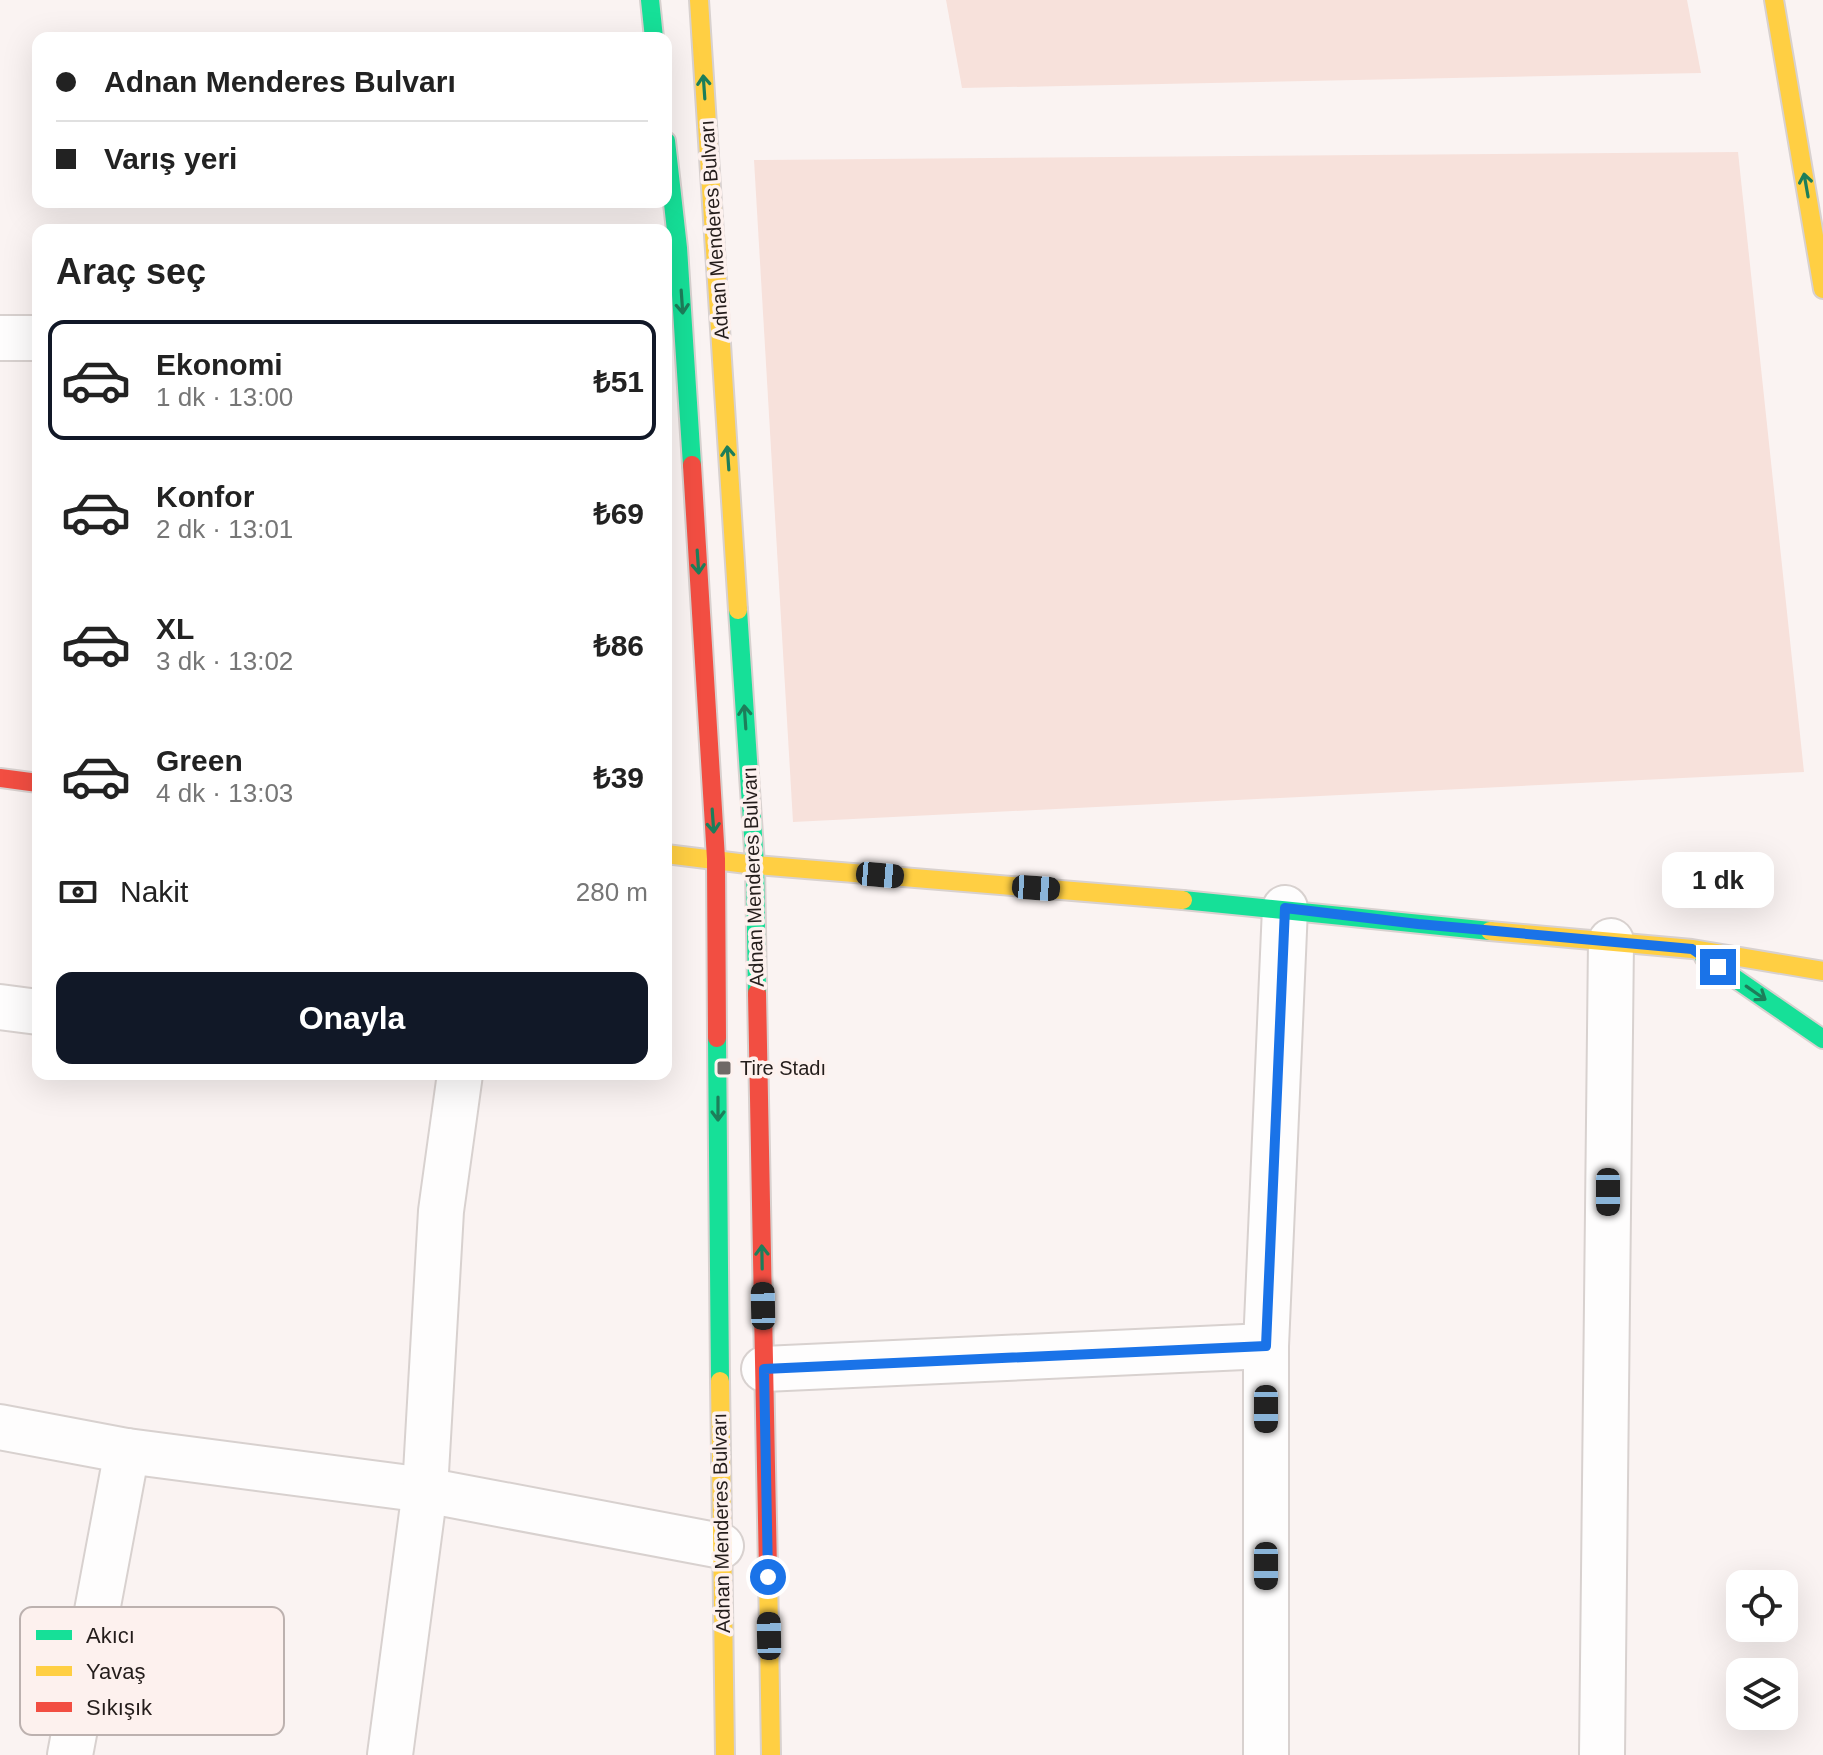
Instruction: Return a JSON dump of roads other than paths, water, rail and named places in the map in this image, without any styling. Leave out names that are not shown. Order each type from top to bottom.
[{"type":"street","points":[[650,0],[653,32]]},
{"type":"street","name":"Adnan Menderes Bulvarı","points":[[699,0],[755,865],[771,1755]]},
{"type":"street","points":[[1774,0],[1818,218],[1823,289]]},
{"type":"street","name":"Adnan Menderes Bulvarı","points":[[672,249],[716,859],[725,1755]]},
{"type":"street","points":[[0,338],[32,338]]},
{"type":"street","points":[[0,778],[32,782]]},
{"type":"street","points":[[672,855],[755,865],[1285,908],[1418,924],[1692,949],[1823,971]]},
{"type":"street","points":[[1266,1755],[1266,1346],[1285,908]]},
{"type":"street","points":[[1602,1755],[1611,941]]},
{"type":"street","points":[[1692,949],[1823,1039]]},
{"type":"street","points":[[0,1007],[32,1011]]},
{"type":"street","points":[[390,1755],[425,1490],[441,1211],[459,1080]]},
{"type":"street","points":[[764,1369],[1266,1346]]},
{"type":"street","points":[[0,1427],[127,1451],[425,1490],[721,1546]]},
{"type":"street","points":[[98,1607],[127,1451]]},
{"type":"street","points":[[70,1755],[74,1735]]},
{"type":"place","name":"Tire Stadı","points":[[724,1068]]}]
